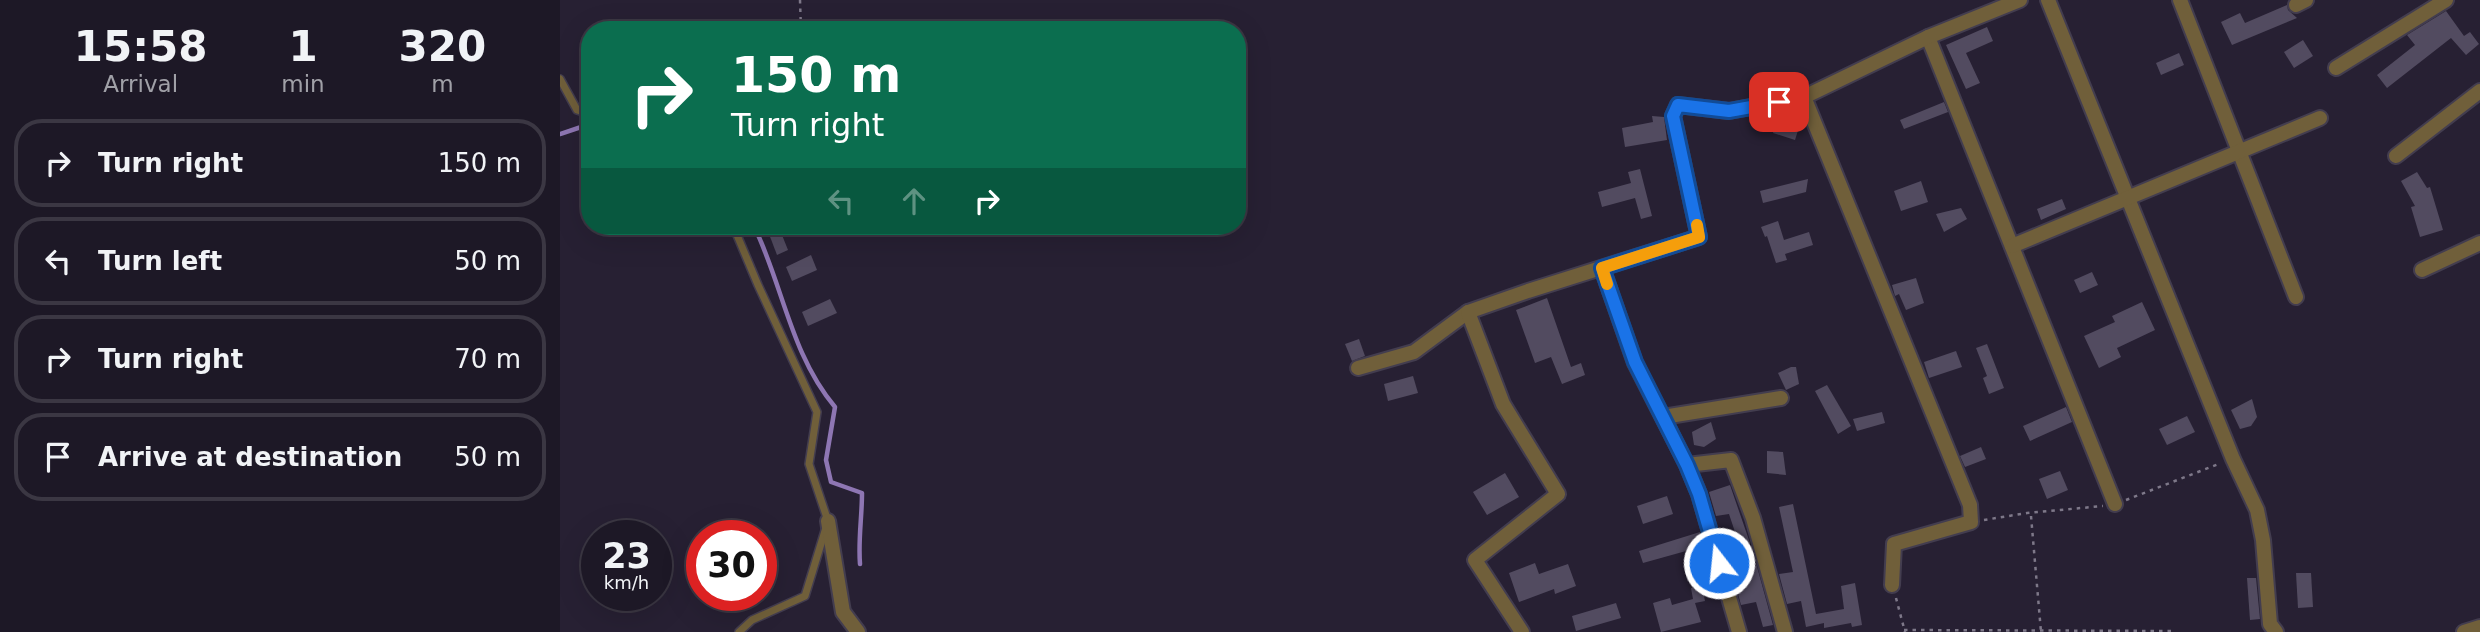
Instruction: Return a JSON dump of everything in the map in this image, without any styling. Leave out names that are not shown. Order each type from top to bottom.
[{"type":"street","points":[[1358,368],[1415,352],[1468,312],[1699,237],[1673,116],[1678,105],[1729,111],[1804,97],[1928,37],[2020,0]]},
{"type":"street","points":[[2048,0],[2232,459],[2257,510],[2263,540],[2270,624],[2276,632]]},
{"type":"street","points":[[2180,0],[2296,297]]},
{"type":"street","points":[[2336,68],[2446,0]]},
{"type":"street","points":[[1928,37],[2115,504]]},
{"type":"street","points":[[2396,156],[2480,91]]},
{"type":"street","points":[[1804,97],[1970,505],[1971,522],[1894,544],[1892,585]]},
{"type":"street","points":[[2012,247],[2320,118]]},
{"type":"street","points":[[2422,270],[2480,243]]},
{"type":"street","points":[[1602,268],[1635,362],[1699,494],[1739,632]]},
{"type":"street","points":[[1468,312],[1503,404],[1558,494],[1475,560],[1522,632]]},
{"type":"street","points":[[1663,417],[1781,398]]},
{"type":"street","points":[[1687,465],[1731,460],[1753,518],[1785,632]]},
{"type":"street","points":[[828,521],[843,612],[858,632]]},
{"type":"street","points":[[2464,632],[2480,627]]},
{"type":"lane","points":[[560,79],[577,110],[581,111]]},
{"type":"lane","points":[[737,235],[817,412],[809,464],[828,521],[805,596],[752,620],[739,632]]},
{"type":"path","points":[[800,0],[801,21]]},
{"type":"path","points":[[2031,516],[2041,631]]},
{"type":"path","points":[[1892,585],[1904,631],[2172,631]]},
{"type":"building","points":[[2287,5],[2288,10],[2297,18],[2232,45],[2221,22],[2240,13],[2245,23]]},
{"type":"building","points":[[2446,11],[2464,36],[2470,32],[2479,44],[2466,55],[2451,38],[2387,88],[2377,75],[2415,45],[2407,35]]},
{"type":"building","points":[[1987,27],[1993,41],[1966,53],[1980,83],[1966,89],[1946,45]]},
{"type":"building","points":[[2303,40],[2313,56],[2294,68],[2284,52]]},
{"type":"building","points":[[2179,53],[2184,65],[2161,75],[2156,63]]},
{"type":"building","points":[[1944,102],[1948,112],[1904,129],[1900,120]]},
{"type":"building","points":[[1779,114],[1801,121],[1795,140],[1773,133]]},
{"type":"building","points":[[1652,116],[1664,117],[1667,140],[1625,147],[1622,128],[1653,122]]},
{"type":"building","points":[[1640,169],[1652,216],[1641,219],[1635,198],[1602,207],[1598,192],[1631,183],[1628,172]]},
{"type":"building","points":[[2417,172],[2427,188],[2430,187],[2443,230],[2420,237],[2411,207],[2415,206],[2401,181]]},
{"type":"building","points":[[1808,179],[1806,192],[1763,203],[1760,191]]},
{"type":"building","points":[[1921,181],[1928,202],[1901,211],[1894,191]]},
{"type":"building","points":[[2062,199],[2066,209],[2041,220],[2037,209]]},
{"type":"building","points":[[1961,208],[1967,219],[1944,232],[1936,214]]},
{"type":"building","points":[[1778,221],[1784,240],[1809,232],[1813,245],[1785,254],[1787,260],[1776,263],[1761,227]]},
{"type":"building","points":[[769,235],[782,235],[788,250],[777,255]]},
{"type":"building","points":[[811,255],[817,270],[792,281],[786,267]]},
{"type":"building","points":[[2092,272],[2098,285],[2080,293],[2074,280]]},
{"type":"building","points":[[1916,278],[1924,303],[1906,310],[1899,294],[1895,296],[1892,285]]},
{"type":"building","points":[[1547,298],[1571,367],[1581,363],[1585,375],[1562,384],[1551,357],[1535,363],[1516,310]]},
{"type":"building","points":[[830,299],[837,313],[808,326],[802,312]]},
{"type":"building","points":[[2142,302],[2155,330],[2117,348],[2121,357],[2099,368],[2084,336],[2115,322],[2112,316]]},
{"type":"building","points":[[1359,339],[1365,356],[1352,361],[1345,344]]},
{"type":"building","points":[[1987,344],[2004,388],[1989,394],[1983,378],[1987,376],[1976,348]]},
{"type":"building","points":[[1956,351],[1962,367],[1929,378],[1924,362]]},
{"type":"building","points":[[1796,367],[1799,384],[1786,390],[1778,373]]},
{"type":"building","points":[[1413,376],[1418,393],[1388,401],[1384,384]]},
{"type":"building","points":[[1827,385],[1851,426],[1838,434],[1815,391]]},
{"type":"building","points":[[2252,399],[2257,417],[2251,426],[2240,429],[2231,410]]},
{"type":"building","points":[[2066,407],[2072,422],[2030,441],[2023,426]]},
{"type":"building","points":[[1882,412],[1885,423],[1857,431],[1853,419]]},
{"type":"building","points":[[2187,416],[2195,432],[2167,445],[2159,429]]},
{"type":"building","points":[[1711,422],[1716,439],[1704,447],[1694,445],[1692,432]]},
{"type":"building","points":[[1981,447],[1986,459],[1965,467],[1960,456]]},
{"type":"building","points":[[1767,451],[1783,452],[1786,475],[1767,473]]},
{"type":"building","points":[[2060,471],[2068,490],[2047,499],[2039,479]]},
{"type":"building","points":[[1505,473],[1519,497],[1487,515],[1473,492]]},
{"type":"building","points":[[1730,485],[1750,543],[1740,547],[1729,514],[1716,516],[1709,492]]},
{"type":"building","points":[[1667,496],[1673,514],[1643,524],[1637,506]]},
{"type":"building","points":[[1793,504],[1816,614],[1844,609],[1841,586],[1855,583],[1862,625],[1852,627],[1851,623],[1824,628],[1824,623],[1806,627],[1801,601],[1787,604],[1779,574],[1793,572],[1779,507]]},
{"type":"building","points":[[1700,532],[1704,546],[1643,563],[1639,551]]},
{"type":"building","points":[[1535,563],[1539,574],[1568,564],[1576,586],[1555,594],[1554,589],[1519,602],[1509,573]]},
{"type":"building","points":[[1756,563],[1773,625],[1763,627],[1756,602],[1741,605],[1734,579],[1746,576],[1744,566]]},
{"type":"building","points":[[2296,573],[2311,573],[2313,607],[2298,608]]},
{"type":"building","points":[[2247,578],[2256,578],[2260,619],[2250,620]]},
{"type":"building","points":[[1702,586],[1705,601],[1695,603],[1701,622],[1661,632],[1653,603],[1670,598],[1672,605],[1693,599],[1691,588]]},
{"type":"building","points":[[1616,603],[1621,618],[1576,631],[1572,616]]},
{"type":"waterway","points":[[560,134],[581,127]]},
{"type":"waterway","points":[[758,235],[798,343],[820,387],[835,407],[826,460],[831,482],[862,493],[860,564]]},
{"type":"slow traffic","points":[[1607,284],[1602,268],[1699,237],[1697,225]]},
{"type":"route","points":[[1719,563],[1699,494],[1635,362],[1602,268],[1699,237],[1673,116],[1678,105],[1729,111],[1779,102]]}]
